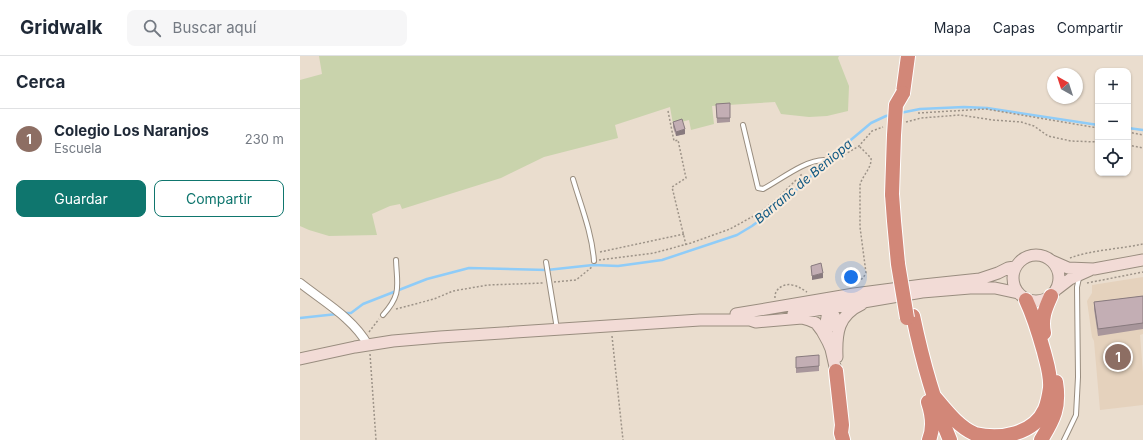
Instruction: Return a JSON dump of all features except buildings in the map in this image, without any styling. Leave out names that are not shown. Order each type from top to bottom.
[{"type":"highway","points":[[908,56],[903,93],[896,105],[894,135],[896,194],[894,221],[910,317],[913,345],[938,440]]},
{"type":"highway","points":[[1041,440],[1056,413],[1058,402],[1055,378],[1043,328],[1043,317],[1054,293]]},
{"type":"highway","points":[[933,395],[963,427],[974,434],[984,437],[999,439],[1008,438],[1027,430],[1036,423],[1046,408],[1050,386],[1050,376],[1036,323],[1022,297]]},
{"type":"highway","points":[[910,317],[933,395],[950,440]]},
{"type":"highway","points":[[836,371],[842,425],[841,433],[843,440]]},
{"type":"highway","points":[[929,440],[932,430],[931,416]]},
{"type":"highway","points":[[842,425],[849,440]]},
{"type":"street","points":[[1022,297],[1014,287],[1012,273],[1019,261],[1025,257],[1039,255],[1068,268],[1094,268],[1143,260]]},
{"type":"street","points":[[1054,293],[1059,282],[1059,274],[1056,263]]},
{"type":"street","points":[[828,342],[826,318],[830,307],[835,303],[956,284],[998,274],[1008,268],[1015,267]]},
{"type":"street","points":[[300,359],[366,341],[393,341],[700,320],[750,320],[922,292],[970,288],[995,288],[1032,302],[1039,302],[1045,300],[1070,279],[1083,279],[1094,268]]},
{"type":"street","points":[[700,320],[854,294],[923,284],[970,280]]},
{"type":"street","points":[[300,283],[340,314],[358,330],[366,341]]},
{"type":"street","points":[[838,330],[848,314],[854,308],[869,301]]},
{"type":"street","points":[[760,311],[768,312],[827,304],[836,317],[838,330],[836,341],[838,363],[836,371]]},
{"type":"street","points":[[750,320],[756,322],[802,318],[816,323],[831,349],[836,371]]},
{"type":"lane","points":[[743,125],[758,188],[763,189],[807,163],[824,160]]},
{"type":"lane","points":[[572,179],[589,231],[594,261]]},
{"type":"lane","points":[[383,315],[391,306],[398,290],[396,260]]},
{"type":"lane","points":[[546,262],[557,329]]},
{"type":"lane","points":[[1064,440],[1076,415],[1078,377],[1077,286],[1083,279]]},
{"type":"path","points":[[918,113],[986,109],[1095,127]]},
{"type":"path","points":[[668,111],[674,141],[678,140],[686,178],[672,187],[686,245]]},
{"type":"path","points":[[901,123],[921,118],[960,115],[993,120],[1021,122],[1034,126],[1048,136],[1072,141],[1095,142]]},
{"type":"path","points":[[824,160],[842,156],[859,146],[872,131],[887,126]]},
{"type":"path","points":[[1131,133],[1143,135]]},
{"type":"path","points":[[850,284],[862,280],[866,273],[860,227],[860,185],[862,179],[872,164],[871,158],[859,146]]},
{"type":"path","points":[[1131,146],[1143,148]]},
{"type":"path","points":[[376,440],[373,396],[366,341],[383,315],[434,299],[453,291],[488,285],[564,282],[576,280],[588,271],[593,265],[594,261],[626,257],[686,245],[730,229],[759,213],[777,199],[805,171]]},
{"type":"path","points":[[593,254],[684,234]]},
{"type":"path","points":[[1056,263],[1075,256],[1143,244]]},
{"type":"path","points":[[1083,279],[1143,272]]},
{"type":"path","points":[[775,308],[774,294],[778,288],[790,284],[800,287],[806,292],[813,291]]},
{"type":"path","points":[[611,326],[623,440]]},
{"type":"shaded area","points":[[1143,277],[1143,334],[1140,335],[1143,373],[1143,405],[1100,410],[1094,341],[1092,337],[1087,301],[1092,293],[1092,285]]},
{"type":"green space","points":[[319,56],[839,56],[838,58],[849,86],[848,111],[827,116],[809,117],[781,114],[775,102],[712,106],[714,124],[691,130],[689,120],[673,124],[670,107],[615,125],[618,138],[544,157],[501,178],[402,209],[400,204],[390,206],[372,214],[377,235],[329,236],[300,226],[300,80],[322,74]]},
{"type":"waterway","name":"Barranc de Beniopa","points":[[900,113],[920,109],[964,107],[987,108],[1095,125]]},
{"type":"waterway","name":"Barranc de Beniopa","points":[[344,313],[351,313],[363,304],[427,279],[469,268],[547,270],[593,265],[618,266],[662,260],[737,235],[752,226],[780,205],[840,149],[871,123],[891,115]]},
{"type":"waterway","name":"Barranc de Beniopa","points":[[1131,128],[1143,130]]},
{"type":"waterway","name":"Barranc de Beniopa","points":[[300,318],[337,314]]},
{"type":"place","name":"Colegio Los Naranjos","points":[[1118,357]]}]
